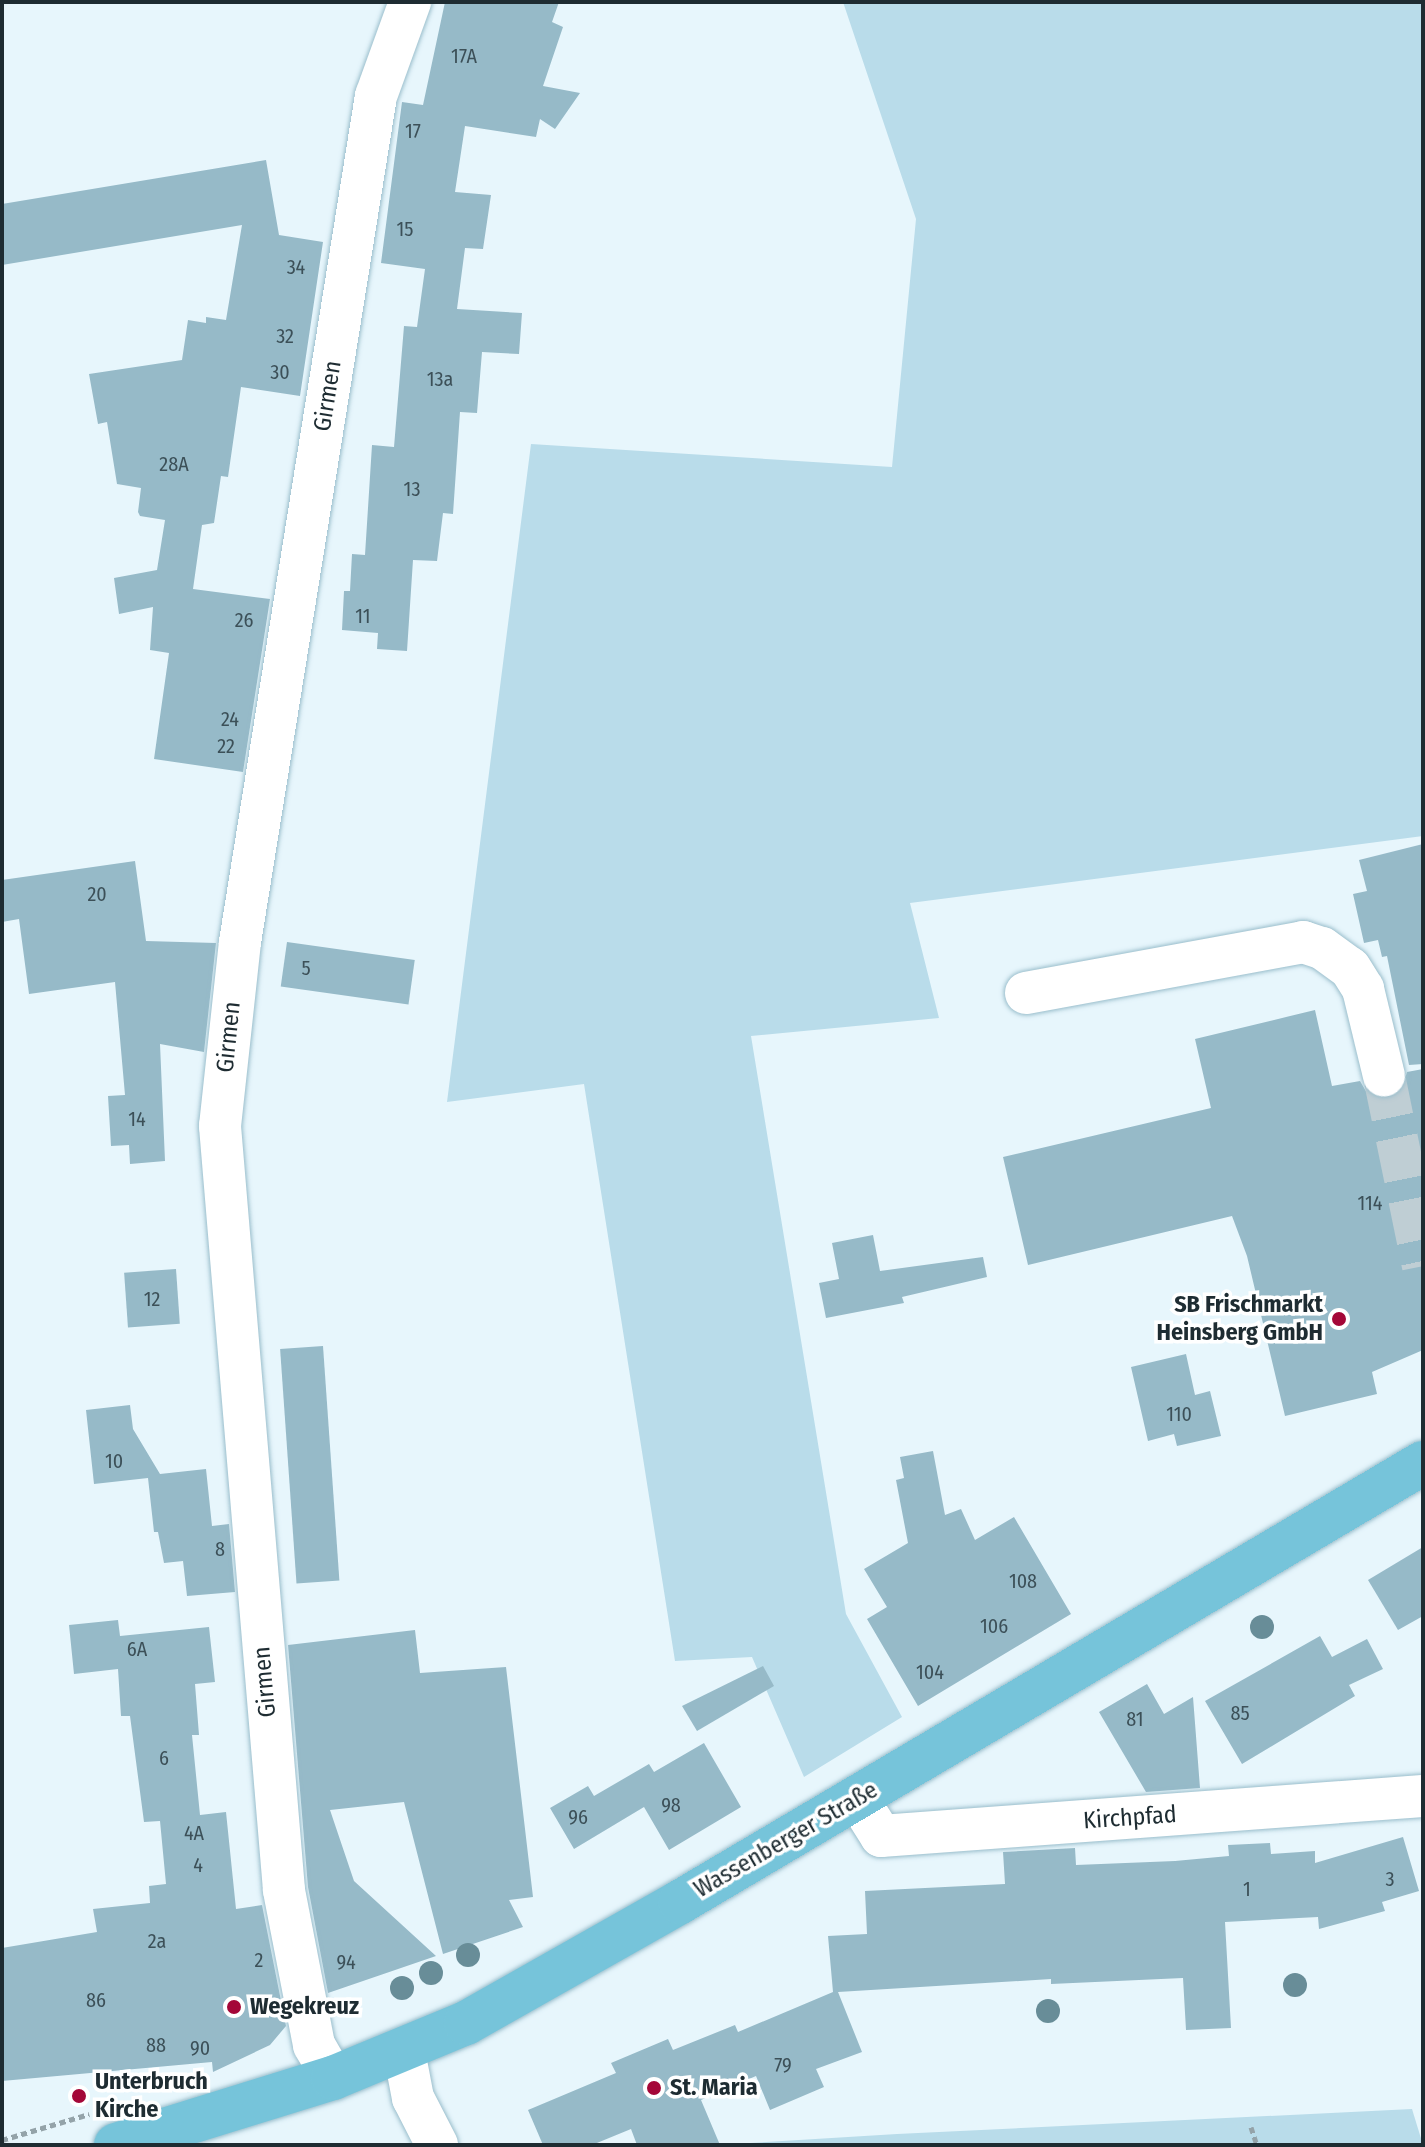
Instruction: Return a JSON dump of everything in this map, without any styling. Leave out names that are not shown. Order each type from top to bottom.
[{"type":"main road","name":"Wassenberger Straße","points":[[116,2145],[333,2078],[466,2023],[857,1798],[1423,1463]]},
{"type":"street","name":"Girmen","points":[[333,2078],[314,2045],[284,1890],[220,1126],[240,942],[376,96],[410,2]]},
{"type":"street","points":[[1026,993],[1303,942],[1322,948],[1350,968],[1357,978],[1366,999],[1384,1076]]},
{"type":"street","name":"Kirchpfad","points":[[857,1798],[881,1836],[1423,1796]]},
{"type":"street","points":[[404,2051],[413,2098],[437,2145]]},
{"type":"path","points":[[1251,2127],[1257,2145]]},
{"type":"shaded area","points":[[843,2],[1423,2],[1423,836],[910,903],[939,1018],[751,1036],[846,1614],[902,1717],[804,1777],[752,1657],[675,1661],[584,1084],[447,1102],[531,444],[892,467],[916,219]]},
{"type":"shaded area","points":[[1412,2109],[1423,2145],[750,2143],[897,2134]]},
{"type":"building","points":[[445,2],[559,2],[552,22],[563,27],[543,86],[580,93],[555,129],[540,119],[536,137],[465,126],[455,192],[491,195],[483,249],[465,248],[457,309],[522,313],[519,354],[482,352],[477,413],[460,412],[453,514],[443,513],[437,561],[413,560],[407,651],[377,649],[378,633],[342,630],[344,591],[350,591],[352,554],[365,555],[372,445],[394,447],[404,326],[417,327],[425,269],[381,263],[402,102],[423,105]]},
{"type":"building","points":[[266,160],[279,235],[323,242],[300,396],[241,387],[228,477],[221,476],[214,523],[202,525],[193,589],[270,599],[243,772],[154,759],[169,653],[150,650],[153,607],[119,614],[114,578],[157,570],[165,520],[140,516],[141,488],[117,484],[107,422],[98,424],[89,374],[182,360],[188,320],[206,323],[206,317],[226,320],[242,225],[2,265],[2,204]]},
{"type":"building","points":[[1423,844],[1423,1064],[1409,1065],[1387,956],[1382,957],[1378,940],[1364,943],[1353,894],[1367,891],[1359,860]]},
{"type":"building","points":[[135,861],[146,941],[216,943],[204,1052],[160,1044],[165,1161],[130,1164],[129,1145],[111,1146],[108,1096],[125,1095],[115,982],[29,994],[19,919],[2,922],[2,880]]},
{"type":"building","points":[[287,942],[415,960],[408,1005],[281,987]]},
{"type":"building","points":[[1315,1010],[1332,1086],[1360,1081],[1367,1093],[1378,1099],[1389,1099],[1401,1093],[1407,1072],[1423,1069],[1423,1350],[1372,1372],[1377,1394],[1285,1416],[1247,1256],[1232,1216],[1028,1265],[1003,1157],[1211,1108],[1195,1039]]},
{"type":"building","points":[[873,1235],[880,1271],[983,1257],[987,1277],[902,1297],[904,1303],[826,1318],[819,1283],[839,1279],[832,1243]]},
{"type":"building","points":[[176,1269],[180,1324],[128,1327],[124,1273]]},
{"type":"building","points":[[323,1346],[339,1580],[296,1583],[280,1349]]},
{"type":"building","points":[[1186,1354],[1195,1395],[1210,1391],[1221,1436],[1177,1446],[1174,1434],[1148,1441],[1131,1367]]},
{"type":"building","points":[[130,1405],[133,1429],[160,1474],[206,1469],[212,1526],[229,1524],[235,1592],[187,1596],[183,1561],[164,1563],[158,1532],[154,1532],[148,1478],[94,1484],[86,1410]]},
{"type":"building","points":[[933,1451],[945,1515],[961,1509],[975,1540],[1014,1517],[1071,1614],[918,1706],[867,1619],[887,1607],[864,1569],[908,1543],[896,1480],[904,1478],[900,1457]]},
{"type":"building","points":[[1423,1547],[1423,1616],[1398,1630],[1368,1580]]},
{"type":"building","points":[[118,1620],[120,1636],[209,1627],[215,1682],[195,1684],[199,1735],[192,1735],[200,1815],[226,1812],[236,1909],[262,1905],[286,2026],[270,2045],[213,2072],[212,2062],[2,2081],[2,1948],[97,1932],[93,1909],[150,1903],[149,1886],[166,1884],[160,1821],[144,1822],[130,1716],[121,1716],[118,1669],[74,1674],[69,1625]]},
{"type":"building","points":[[415,1630],[420,1673],[506,1667],[533,1897],[509,1900],[523,1927],[443,1954],[404,1802],[330,1810],[354,1881],[436,1956],[328,1993],[308,1887],[288,1645]]},
{"type":"building","points":[[1320,1636],[1332,1657],[1367,1639],[1383,1669],[1349,1685],[1355,1696],[1242,1764],[1205,1701]]},
{"type":"building","points":[[763,1666],[774,1686],[697,1731],[682,1706]]},
{"type":"building","points":[[1147,1684],[1164,1714],[1193,1697],[1200,1788],[1146,1792],[1099,1712]]},
{"type":"building","points":[[704,1743],[741,1807],[669,1850],[644,1807],[574,1849],[550,1808],[588,1786],[594,1796],[649,1764],[654,1772]]},
{"type":"building","points":[[1403,1837],[1419,1891],[1382,1902],[1385,1911],[1319,1929],[1318,1917],[1225,1922],[1231,2028],[1186,2030],[1183,1978],[1051,1984],[1051,1979],[838,1992],[862,2052],[816,2069],[824,2087],[770,2110],[756,2076],[701,2100],[720,2145],[637,2145],[631,2129],[592,2145],[543,2145],[528,2110],[616,2073],[611,2063],[668,2039],[673,2050],[735,2025],[738,2032],[833,1992],[828,1936],[867,1934],[865,1891],[1005,1884],[1003,1852],[1075,1848],[1076,1865],[1229,1856],[1228,1845],[1270,1843],[1271,1854],[1315,1851],[1315,1863]]},
{"type":"tunnel","points":[[1384,1076],[1423,1266]]},
{"type":"place","name":"SB Frischmarkt Heinsberg GmbH","points":[[1339,1319]]},
{"type":"place","name":"Wegekreuz","points":[[234,2007]]},
{"type":"place","name":"St. Maria","points":[[654,2088]]},
{"type":"place","name":"Unterbruch Kirche","points":[[79,2096]]}]
